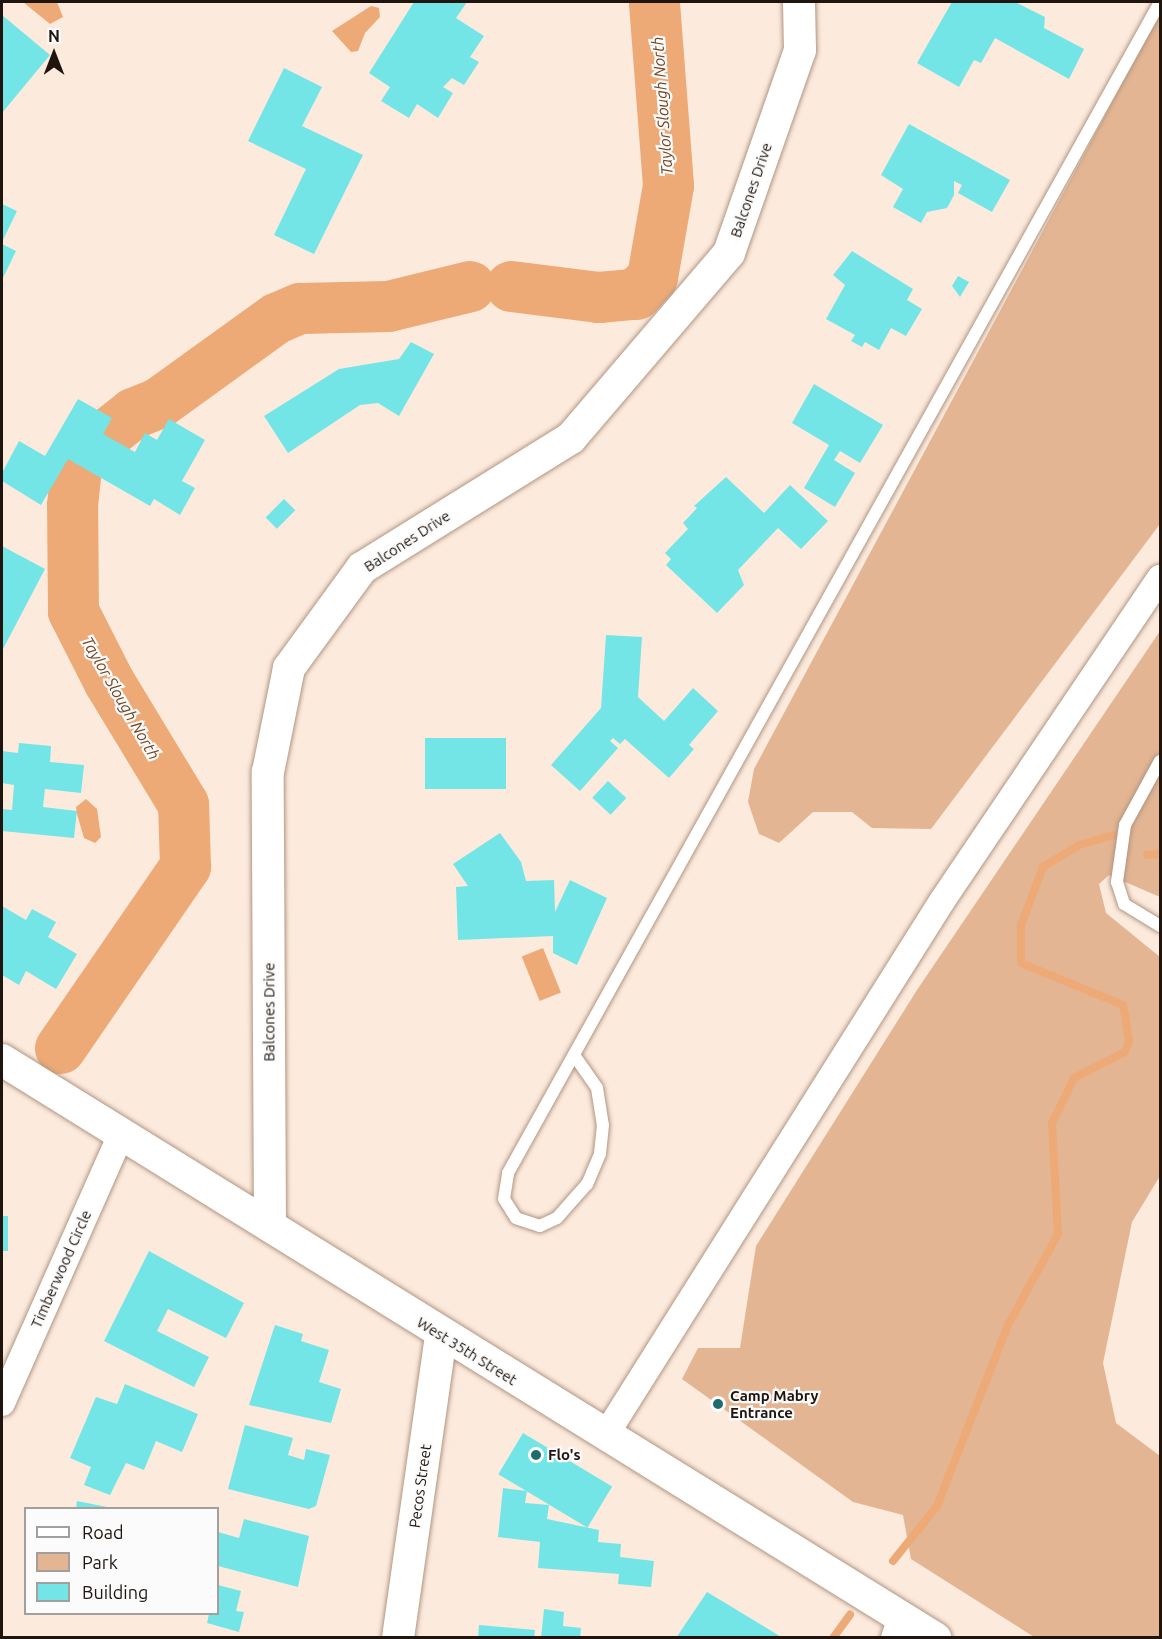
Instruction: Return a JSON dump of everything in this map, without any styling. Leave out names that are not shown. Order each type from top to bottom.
[{"type":"street","name":"Balcones Drive","points":[[270,1226],[268,772],[289,668],[362,568],[571,438],[729,253],[800,50],[799,2]]},
{"type":"street","points":[[605,1436],[942,901],[1161,578]]},
{"type":"street","name":"West 35th Street","points":[[2,1060],[605,1436],[898,1626],[935,1638]]},
{"type":"street","name":"Timberwood Circle","points":[[2,1403],[121,1134]]},
{"type":"street","name":"Pecos Street","points":[[398,1638],[441,1335]]},
{"type":"lane","points":[[574,1055],[597,1088],[603,1125],[600,1154],[587,1184],[557,1218],[540,1226],[516,1218],[504,1198],[508,1173],[1161,2]]},
{"type":"lane","points":[[1161,762],[1125,825],[1117,882],[1124,904],[1161,926]]},
{"type":"green space","points":[[1160,13],[1160,524],[931,829],[872,828],[852,812],[813,812],[779,843],[759,834],[748,802],[754,769]]},
{"type":"green space","points":[[1160,631],[1160,897],[1109,875],[1099,884],[1106,913],[1160,957],[1160,1176],[1132,1222],[1103,1363],[1116,1423],[1160,1456],[1160,1637],[1034,1637],[911,1559],[903,1515],[853,1502],[682,1379],[698,1348],[740,1348],[756,1246],[917,990]]},
{"type":"shaded area","points":[[23,2],[57,2],[63,17],[50,24]]},
{"type":"shaded area","points":[[371,6],[379,8],[380,17],[365,33],[358,51],[351,52],[332,31]]},
{"type":"shaded area","points":[[86,799],[97,809],[101,837],[95,843],[84,838],[77,814],[76,807]]},
{"type":"shaded area","points":[[543,948],[561,993],[540,1001],[522,957]]},
{"type":"building","points":[[414,2],[467,2],[456,18],[484,36],[470,57],[479,62],[464,85],[452,78],[443,87],[453,93],[438,118],[417,104],[409,118],[381,101],[390,87],[369,73]]},
{"type":"building","points":[[952,2],[1015,2],[1045,17],[1044,28],[1084,49],[1069,79],[995,38],[981,63],[974,60],[959,87],[917,63]]},
{"type":"building","points":[[2,15],[50,55],[2,113]]},
{"type":"building","points":[[284,68],[322,87],[302,126],[363,155],[314,254],[274,235],[306,169],[248,141]]},
{"type":"building","points":[[909,124],[1010,180],[992,212],[958,193],[962,185],[954,181],[954,195],[947,208],[927,212],[921,223],[893,207],[903,189],[881,175]]},
{"type":"building","points":[[2,204],[17,211],[2,242]]},
{"type":"building","points":[[2,244],[16,251],[2,280]]},
{"type":"building","points":[[852,251],[913,289],[907,300],[922,309],[906,336],[891,328],[879,350],[865,342],[862,347],[851,341],[855,335],[826,319],[845,285],[833,275]]},
{"type":"building","points":[[958,276],[969,282],[960,297],[952,286]]},
{"type":"building","points":[[411,342],[434,354],[399,416],[378,403],[360,405],[288,453],[264,416],[339,369],[399,359]]},
{"type":"building","points":[[814,384],[883,425],[860,463],[840,451],[834,460],[855,473],[835,507],[804,488],[829,445],[792,423]]},
{"type":"building","points":[[78,399],[112,418],[103,434],[135,452],[145,433],[157,440],[169,419],[205,440],[182,481],[195,488],[180,515],[154,499],[150,506],[68,459],[41,505],[2,481],[2,473],[19,441],[45,456]]},
{"type":"building","points":[[726,477],[764,513],[790,485],[828,521],[801,549],[778,528],[738,570],[744,585],[717,613],[666,565],[671,559],[665,553],[688,529],[683,523],[697,508],[694,506]]},
{"type":"building","points":[[284,499],[295,510],[277,529],[266,517]]},
{"type":"building","points":[[2,546],[45,569],[2,651]]},
{"type":"building","points":[[606,635],[642,637],[638,697],[664,721],[693,688],[718,711],[689,745],[694,749],[669,778],[625,739],[620,744],[613,738],[610,741],[618,748],[580,791],[551,765],[601,708]]},
{"type":"building","points":[[425,738],[506,738],[506,789],[425,789]]},
{"type":"building","points":[[19,743],[51,746],[50,762],[84,765],[81,793],[45,789],[43,807],[77,811],[74,838],[2,831],[2,809],[12,810],[14,785],[2,783],[2,751],[18,753]]},
{"type":"building","points":[[608,781],[626,798],[611,815],[592,798]]},
{"type":"building","points":[[500,833],[521,862],[526,881],[554,880],[555,912],[570,880],[607,898],[577,965],[553,953],[553,936],[458,940],[456,887],[468,886],[453,864]]},
{"type":"building","points":[[2,906],[26,920],[32,909],[56,922],[48,937],[77,954],[56,989],[26,971],[19,985],[2,975]]},
{"type":"building","points":[[2,1216],[8,1216],[8,1251],[2,1251]]},
{"type":"building","points":[[149,1251],[244,1303],[226,1338],[168,1309],[157,1331],[209,1357],[194,1387],[104,1341]]},
{"type":"building","points":[[275,1325],[303,1334],[301,1341],[329,1350],[319,1382],[341,1389],[331,1423],[249,1405]]},
{"type":"building","points":[[125,1384],[198,1414],[182,1452],[156,1441],[144,1470],[126,1463],[110,1495],[84,1485],[91,1467],[70,1458],[96,1397],[117,1404]]},
{"type":"building","points":[[245,1425],[293,1438],[288,1455],[304,1460],[306,1449],[330,1455],[316,1506],[309,1509],[228,1489]]},
{"type":"building","points":[[523,1433],[612,1487],[587,1528],[498,1474]]},
{"type":"building","points":[[503,1488],[527,1491],[525,1503],[549,1505],[547,1519],[599,1530],[598,1542],[621,1544],[620,1557],[654,1561],[651,1587],[618,1584],[619,1574],[538,1568],[540,1542],[498,1537]]},
{"type":"building","points":[[77,1501],[107,1507],[76,1507]]},
{"type":"building","points":[[244,1519],[309,1536],[298,1587],[219,1566],[219,1532],[239,1538]]},
{"type":"building","points":[[219,1585],[241,1591],[236,1611],[244,1612],[239,1632],[207,1623],[209,1615],[219,1615]]},
{"type":"building","points":[[707,1592],[727,1604],[783,1638],[676,1638]]},
{"type":"building","points":[[544,1609],[564,1612],[563,1626],[581,1628],[580,1638],[541,1638]]},
{"type":"building","points":[[479,1625],[535,1630],[534,1638],[478,1638]]},
{"type":"waterway","name":"Taylor Slough North","points":[[511,286],[598,297],[636,294],[652,277],[668,185],[654,2]]},
{"type":"waterway","name":"Taylor Slough North","points":[[60,1048],[185,866],[183,804],[109,682],[73,611],[72,505],[76,469],[91,446],[133,413],[158,403],[276,318],[300,308],[388,306],[470,286]]},
{"type":"waterway","points":[[893,1561],[937,1506],[1008,1325],[1058,1234],[1052,1123],[1074,1078],[1125,1052],[1129,1041],[1123,1005],[1021,963],[1021,925],[1043,867],[1079,845],[1113,835]]},
{"type":"waterway","points":[[1147,855],[1160,854]]},
{"type":"waterway","points":[[833,1638],[850,1615]]},
{"type":"place","name":"Camp Mabry Entrance","points":[[718,1404]]},
{"type":"place","name":"Flo's","points":[[536,1455]]}]
